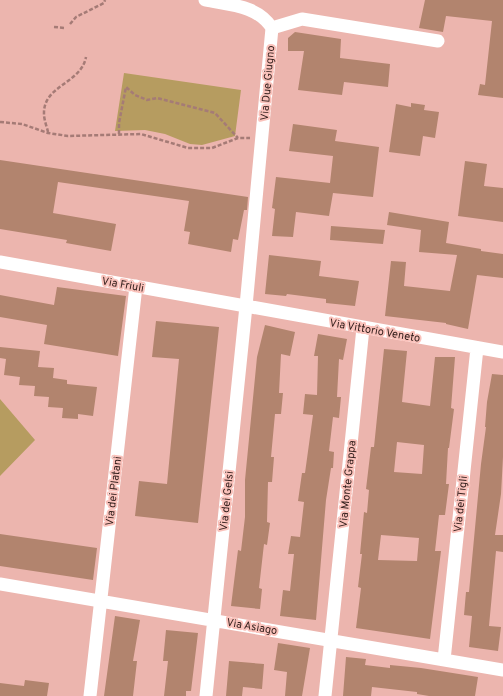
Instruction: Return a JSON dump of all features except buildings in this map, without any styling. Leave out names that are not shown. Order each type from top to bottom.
[{"type":"street","points":[[205,0],[250,9],[266,20],[272,28],[302,18],[438,41]]},
{"type":"street","name":"Via Due Giugno","points":[[246,306],[272,28]]},
{"type":"street","name":"Via Friuli","points":[[0,262],[246,306]]},
{"type":"street","name":"Via dei Platani","points":[[90,696],[136,286]]},
{"type":"street","name":"Via Vittorio Veneto","points":[[246,306],[503,352]]},
{"type":"street","name":"Via dei Gelsi","points":[[206,696],[246,306]]},
{"type":"street","name":"Via Monte Grappa","points":[[325,696],[363,328]]},
{"type":"street","name":"Via dei Tigli","points":[[444,660],[477,348]]},
{"type":"street","name":"Via Asiago","points":[[0,584],[503,670]]},
{"type":"path","points":[[70,24],[76,17],[104,3],[105,0]]},
{"type":"path","points":[[54,27],[66,28]]},
{"type":"path","points":[[48,133],[44,114],[46,100],[54,90],[79,74],[86,57]]},
{"type":"path","points":[[119,134],[119,123],[126,87],[135,95],[147,100],[157,98],[215,113],[238,138]]},
{"type":"path","points":[[0,122],[22,124],[48,133],[68,136],[142,134],[188,148],[212,148],[238,138],[262,138]]},
{"type":"shaded area","points":[[124,73],[241,90],[235,136],[202,145],[190,144],[165,134],[145,130],[115,131]]},
{"type":"shaded area","points":[[0,399],[35,440],[0,476]]}]
